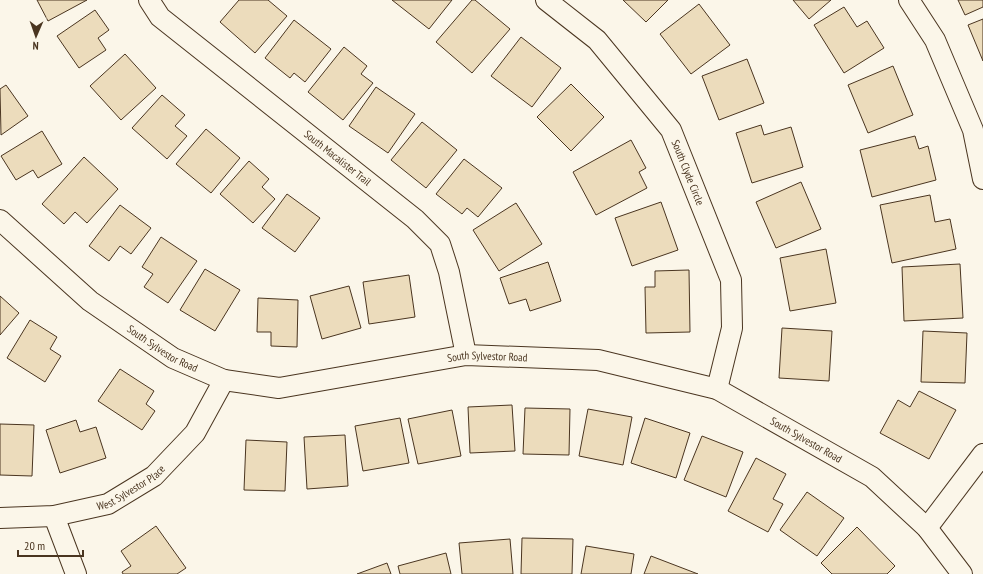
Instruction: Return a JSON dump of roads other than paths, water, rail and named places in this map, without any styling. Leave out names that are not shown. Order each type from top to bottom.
[{"type":"street","name":"South Macalister Trail","points":[[149,0],[160,17],[415,219],[440,244],[449,272],[466,355]]},
{"type":"street","name":"South Clyde Circle","points":[[546,0],[597,40],[671,130],[731,280],[732,328],[717,389]]},
{"type":"street","points":[[909,0],[935,40],[973,130],[983,179]]},
{"type":"street","name":"South Sylvestor Road","points":[[0,220],[90,301],[173,358],[224,380],[279,388],[466,355],[598,360],[717,389],[872,477],[927,528],[962,574]]},
{"type":"street","name":"West Sylvestor Place","points":[[0,518],[54,516],[108,504],[154,476],[195,433],[224,380]]},
{"type":"street","points":[[927,528],[983,454]]},
{"type":"street","points":[[54,516],[76,574]]}]
